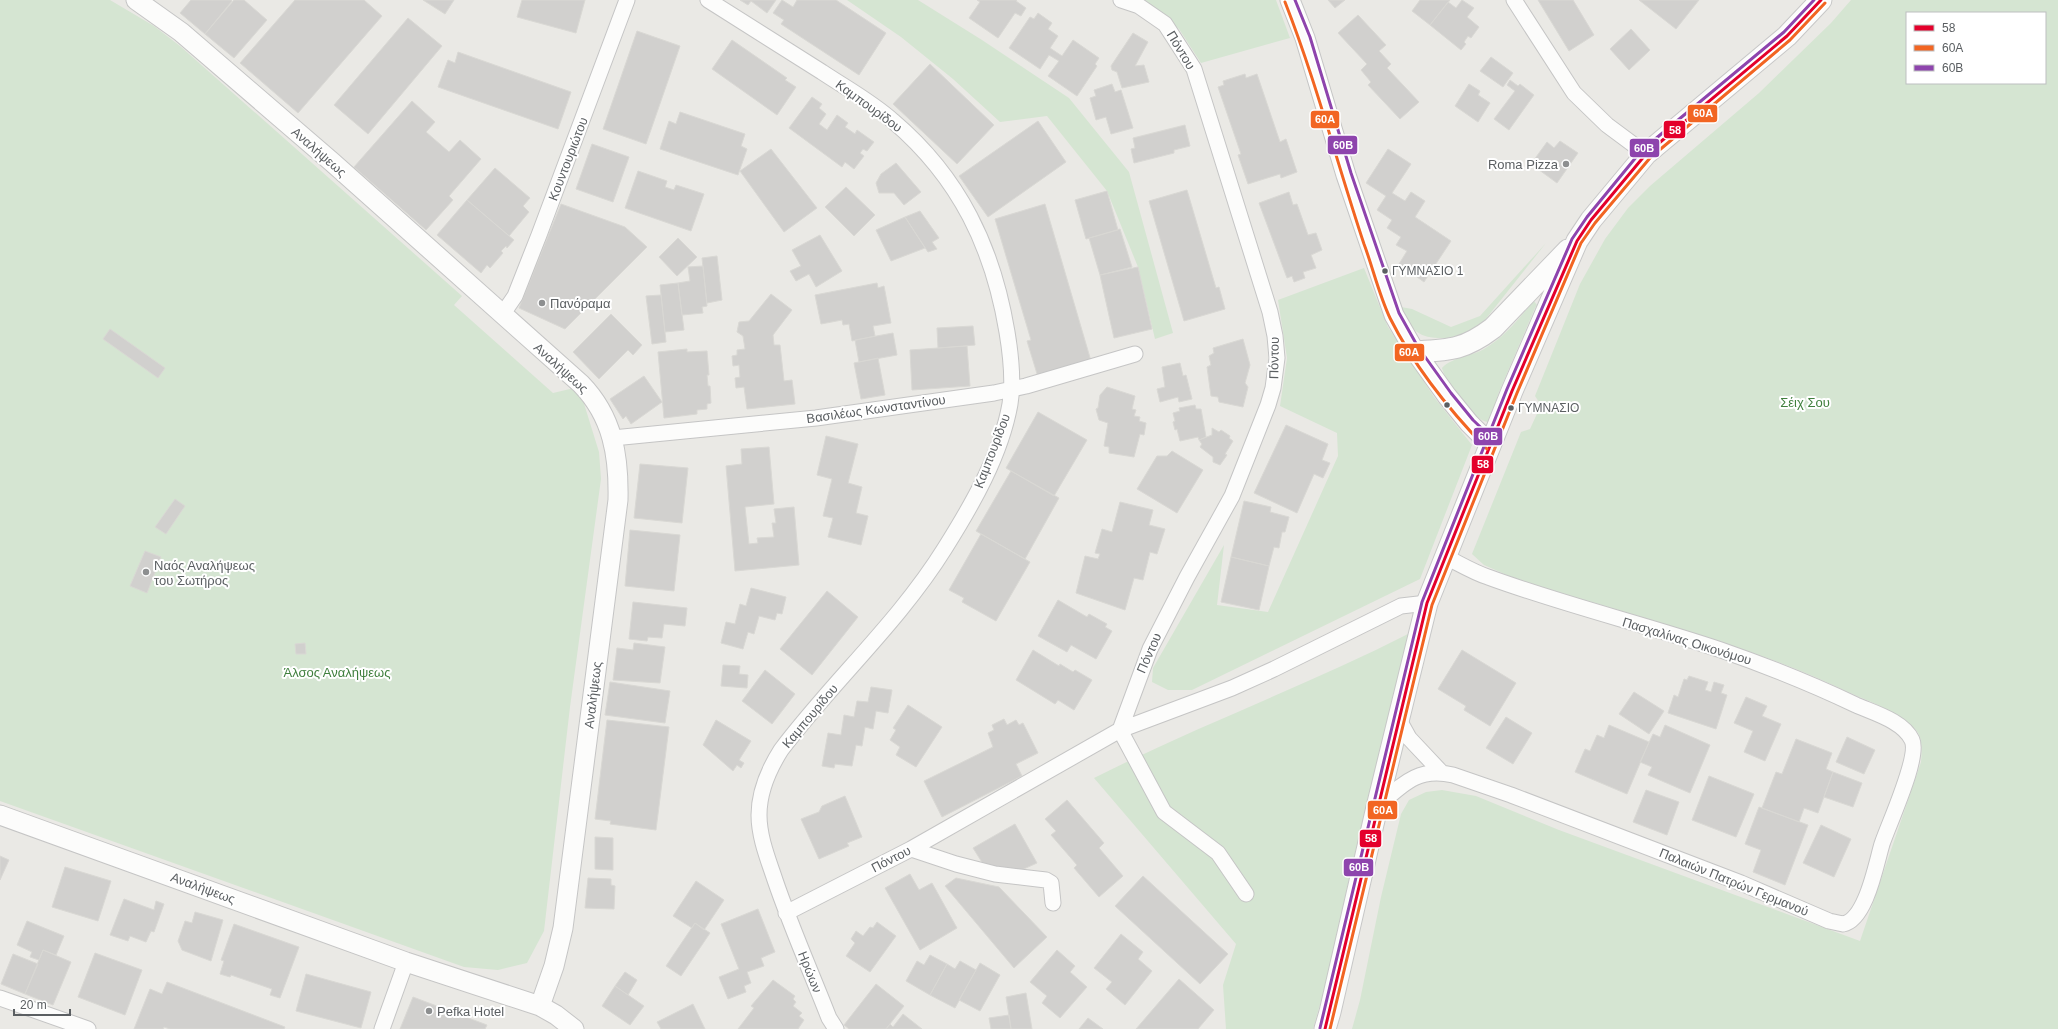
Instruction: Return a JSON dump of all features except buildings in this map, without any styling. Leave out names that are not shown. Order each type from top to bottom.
[{"type":"main road","points":[[1415,352],[1449,350],[1467,346],[1493,328],[1577,241],[1591,220],[1646,154],[1787,36],[1821,0]]},
{"type":"main road","points":[[1325,1029],[1427,603],[1490,445],[1577,241]]},
{"type":"street","name":"Αναλήψεως","points":[[0,815],[406,962],[540,1006],[561,941],[582,790],[618,500],[618,469],[612,438],[599,406],[587,390],[502,316],[321,152],[181,32],[136,0]]},
{"type":"street","name":"Κουντουριώτου","points":[[502,316],[515,296],[627,0]]},
{"type":"street","name":"Καμπουρίδου","points":[[708,0],[878,109],[906,132],[929,158],[968,212],[987,250],[1005,319],[1012,389],[1007,419],[987,471],[944,550],[891,619],[793,735],[774,762],[767,776],[760,806],[759,823],[767,857],[786,913]]},
{"type":"street","name":"Πόντου","points":[[1120,0],[1139,6],[1165,24],[1194,69],[1270,312],[1275,336],[1277,358],[1273,388],[1268,405],[1242,474],[1221,517],[1187,577],[1156,637],[1139,676],[1120,730]]},
{"type":"street","points":[[1290,0],[1305,38],[1377,271],[1394,315],[1415,352],[1455,407],[1490,445]]},
{"type":"street","points":[[1514,0],[1574,93],[1607,125],[1646,154]]},
{"type":"street","name":"Βασιλέως Κωνσταντίνου","points":[[612,438],[816,418],[1012,389],[1135,354]]},
{"type":"street","name":"Πασχαλίνας Οικονόμου","points":[[1446,557],[1486,576],[1593,612],[1719,650],[1785,674],[1889,720],[1905,730],[1914,746]]},
{"type":"street","name":"Πόντου","points":[[786,913],[911,849],[1120,730],[1232,688],[1287,663],[1401,606],[1427,603]]},
{"type":"street","points":[[1399,720],[1409,738],[1441,772]]},
{"type":"street","points":[[1120,730],[1164,812],[1218,853],[1246,894]]},
{"type":"street","name":"Παλαιών Πατρών Γερμανού","points":[[1441,772],[1468,779],[1506,793],[1747,885],[1829,921],[1843,924],[1855,917],[1864,901],[1884,838],[1911,764],[1914,746]]},
{"type":"street","points":[[1377,807],[1406,782],[1420,774],[1441,772]]},
{"type":"street","points":[[911,849],[956,864],[995,874],[1046,880],[1051,883],[1053,903]]},
{"type":"street","name":"Ηρώων","points":[[786,913],[829,1025]]},
{"type":"street","points":[[382,1029],[406,962]]},
{"type":"street","points":[[0,998],[88,1029]]},
{"type":"street","points":[[540,1006],[560,1017],[574,1029]]},
{"type":"green space","name":"Άλσος Αναλήψεως","points":[[0,0],[110,0],[154,26],[180,46],[462,296],[454,305],[553,393],[574,388],[581,394],[599,452],[601,479],[570,707],[544,931],[527,963],[498,970],[464,967],[0,801]]},
{"type":"green space","points":[[847,0],[918,0],[982,40],[1069,98],[1129,172],[1173,333],[1155,339],[1138,267],[1107,191],[1047,116],[1000,122],[953,79],[901,37]]},
{"type":"green space","points":[[1142,0],[1276,0],[1290,38],[1201,63],[1179,29]]},
{"type":"green space","name":"Σέιχ Σου","points":[[1851,0],[2058,0],[2058,1029],[1352,1029],[1360,1000],[1381,897],[1401,814],[1409,800],[1426,792],[1442,790],[1476,796],[1559,830],[1860,941],[1921,762],[1922,749],[1920,739],[1914,728],[1900,717],[1883,707],[1765,657],[1723,642],[1509,576],[1484,565],[1472,554],[1521,432],[1530,429],[1541,405],[1535,396],[1580,284],[1605,239],[1628,208],[1650,186],[1759,93],[1831,23]]},
{"type":"green space","points":[[1546,243],[1477,330],[1470,334],[1463,337],[1430,337],[1418,333],[1405,316],[1401,307],[1412,309],[1451,327],[1480,316]]},
{"type":"green space","points":[[1364,268],[1388,327],[1434,397],[1472,445],[1420,579],[1192,690],[1168,690],[1152,682],[1153,668],[1224,545],[1217,605],[1268,612],[1338,456],[1337,433],[1280,406],[1287,358],[1278,300]]},
{"type":"green space","points":[[1534,301],[1537,305],[1499,392],[1490,420],[1488,422],[1482,420],[1461,400],[1448,382],[1442,368],[1451,361],[1484,349],[1499,339]]},
{"type":"green space","points":[[1410,633],[1353,861],[1325,987],[1313,1029],[1226,1029],[1223,985],[1236,944],[1094,778],[1172,741],[1331,671]]},
{"type":"transit line","name":"60Β","points":[[1295,0],[1310,37],[1351,173],[1399,313],[1418,347],[1451,393],[1473,420],[1495,441]]},
{"type":"transit line","name":"60Β","points":[[1320,1028],[1422,602],[1507,389],[1572,239],[1587,217],[1642,150],[1784,32],[1814,0]]},
{"type":"transit line","name":"58","points":[[1325,1029],[1427,603],[1512,391],[1577,241],[1591,220],[1646,154],[1787,36],[1821,0]]},
{"type":"transit line","name":"60Α","points":[[1285,2],[1307,62],[1354,214],[1390,318],[1421,371],[1446,404],[1487,449]]},
{"type":"transit line","name":"60Α","points":[[1330,1029],[1432,605],[1517,393],[1581,243],[1595,223],[1650,158],[1790,40],[1825,3]]},
{"type":"place","name":"Roma Pizza","points":[[1566,164]]},
{"type":"place","name":"ΓΥΜΝΑΣΙΟ 1","points":[[1385,271]]},
{"type":"place","name":"Πανόραμα","points":[[542,303]]},
{"type":"place","name":"ΓΥΜΝΑΣΙΟ","points":[[1511,408]]},
{"type":"place","name":"Ναός Αναλήψεως του Σωτήρος","points":[[146,572]]},
{"type":"place","name":"Pefka Hotel","points":[[429,1011]]}]
